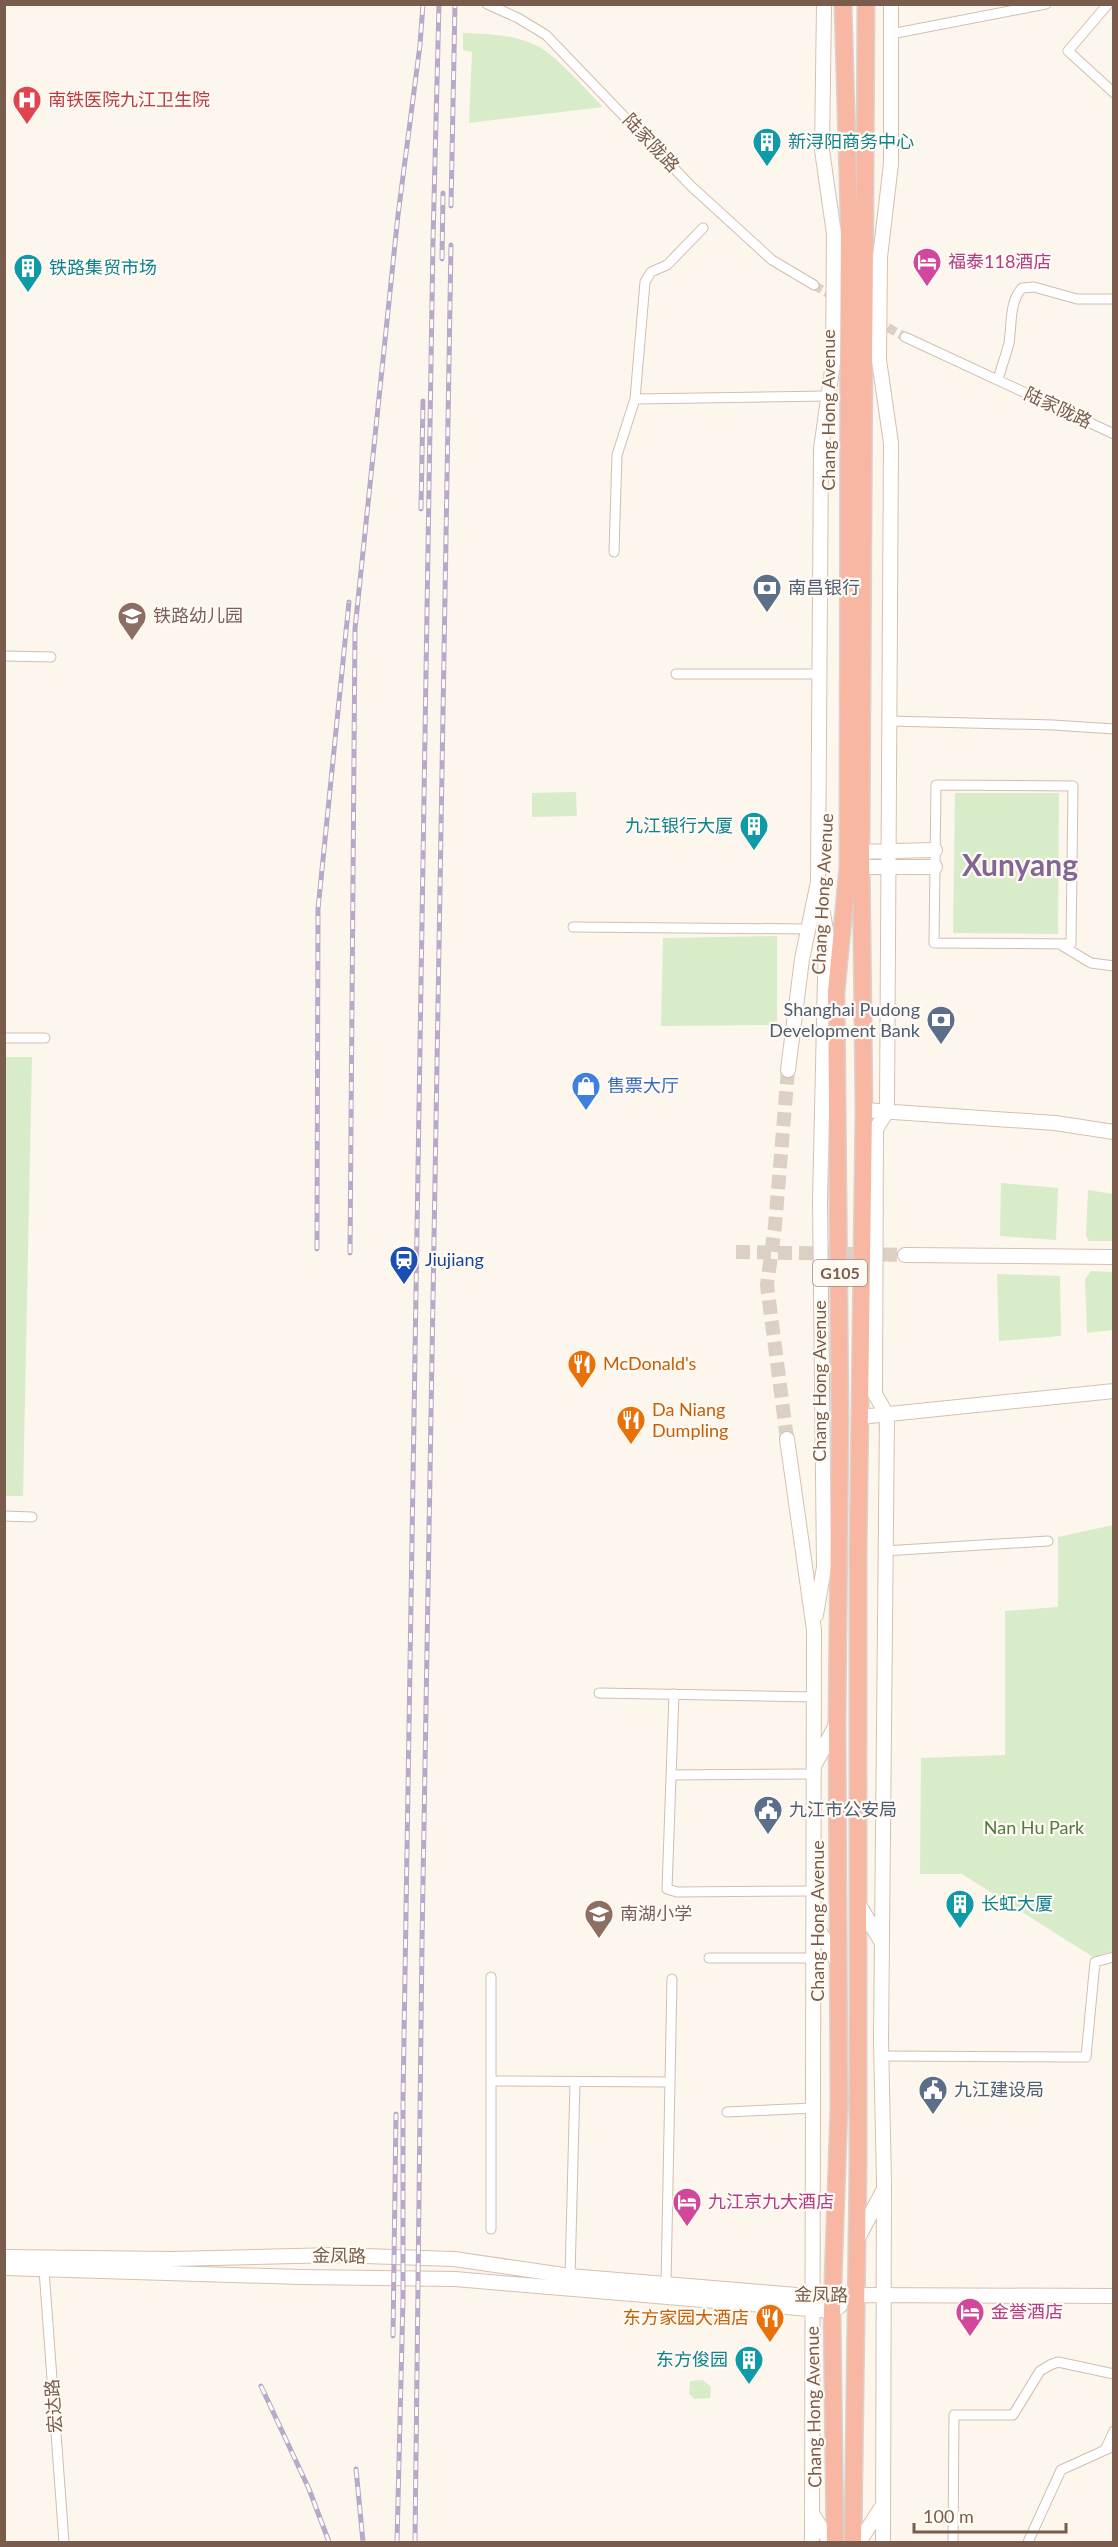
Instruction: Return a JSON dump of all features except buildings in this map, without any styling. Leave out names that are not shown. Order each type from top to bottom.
[{"type":"highway","name":"Chang Hong Avenue","points":[[843,4],[849,216],[854,859],[864,1110],[853,2542]]},
{"type":"highway","name":"Chang Hong Avenue","points":[[835,2542],[832,2305],[839,2106],[837,1723],[840,1384],[836,992],[854,859],[866,4]]},
{"type":"street","name":"陆家陇路","points":[[487,4],[518,18],[546,35],[691,186],[772,260],[814,285]]},
{"type":"street","points":[[824,4],[822,150],[834,234],[833,363],[821,448],[818,882],[836,992]]},
{"type":"street","points":[[883,2542],[882,2056],[884,1551],[887,1415],[875,1394],[876,1129],[887,1111],[891,443],[879,360],[880,257],[891,164],[891,4]]},
{"type":"street","points":[[891,34],[1046,4]]},
{"type":"street","points":[[1108,4],[1068,51],[1113,93]]},
{"type":"street","points":[[615,552],[617,455],[635,399],[645,282],[651,272],[667,265],[703,228]]},
{"type":"street","points":[[998,380],[1008,345],[1016,294],[1022,288],[1034,287],[1077,299],[1113,299]]},
{"type":"street","name":"陆家陇路","points":[[905,337],[1113,434]]},
{"type":"street","points":[[635,399],[828,396]]},
{"type":"street","points":[[4,656],[51,657]]},
{"type":"street","points":[[676,674],[819,674]]},
{"type":"street","points":[[889,722],[1053,725],[1113,729]]},
{"type":"street","points":[[936,785],[1073,786],[1071,944],[934,943],[935,850],[936,785]]},
{"type":"street","points":[[854,859],[888,851],[935,850]]},
{"type":"street","points":[[854,859],[888,867],[935,867]]},
{"type":"street","points":[[788,1070],[808,929],[818,882]]},
{"type":"street","points":[[573,927],[808,929]]},
{"type":"street","points":[[813,1630],[824,1567],[820,1200],[826,934]]},
{"type":"street","points":[[1059,944],[1091,963],[1113,966]]},
{"type":"street","points":[[4,1038],[45,1038]]},
{"type":"street","points":[[864,1110],[1055,1123],[1113,1132]]},
{"type":"street","points":[[905,1256],[1113,1257]]},
{"type":"street","points":[[860,1417],[1113,1391]]},
{"type":"street","points":[[787,1439],[813,1630],[812,2542]]},
{"type":"street","points":[[4,1516],[32,1516]]},
{"type":"street","points":[[884,1551],[1048,1541]]},
{"type":"street","points":[[599,1693],[813,1697]]},
{"type":"street","points":[[674,1694],[667,1889],[677,1892],[813,1891]]},
{"type":"street","points":[[813,1771],[837,1723]]},
{"type":"street","points":[[671,1775],[813,1771]]},
{"type":"street","points":[[857,1900],[883,1945]]},
{"type":"street","points":[[813,1920],[838,1963]]},
{"type":"street","points":[[882,2056],[1086,2057],[1095,1962],[1113,1957]]},
{"type":"street","points":[[709,1958],[813,1958]]},
{"type":"street","points":[[491,1977],[491,2229]]},
{"type":"street","points":[[666,2284],[672,1979]]},
{"type":"street","points":[[491,2081],[670,2082]]},
{"type":"street","points":[[570,2276],[575,2082]]},
{"type":"street","points":[[727,2112],[813,2108]]},
{"type":"street","points":[[857,2240],[884,2189]]},
{"type":"street","name":"金凤路","points":[[4,2257],[172,2259],[335,2255],[442,2258],[570,2276],[666,2284],[832,2305],[856,2295],[1113,2296]]},
{"type":"street","name":"金凤路","points":[[4,2268],[455,2279],[812,2303]]},
{"type":"street","name":"宏达路","points":[[44,2270],[64,2542]]},
{"type":"street","points":[[952,2542],[954,2415],[1013,2415],[1040,2371],[1058,2362],[1113,2374]]},
{"type":"street","points":[[1028,2542],[1061,2470],[1109,2448],[1113,2431]]},
{"type":"street","points":[[859,2542],[883,2505]]},
{"type":"street","points":[[812,2513],[830,2542]]},
{"type":"green space","points":[[463,33],[507,36],[541,48],[560,63],[603,107],[469,123],[472,52],[463,50]]},
{"type":"green space","points":[[576,792],[577,816],[532,817],[532,793]]},
{"type":"green space","points":[[955,793],[1059,793],[1058,934],[953,933]]},
{"type":"green space","points":[[777,936],[777,1025],[661,1026],[663,938]]},
{"type":"green space","points":[[5,1057],[32,1057],[23,1496],[4,1496]]},
{"type":"green space","points":[[1001,1183],[1058,1188],[1056,1240],[1000,1236]]},
{"type":"green space","points":[[1088,1190],[1113,1194],[1113,1241],[1089,1241],[1086,1236]]},
{"type":"green space","points":[[1091,1271],[1113,1272],[1113,1330],[1087,1333],[1085,1279]]},
{"type":"green space","points":[[997,1274],[1060,1276],[1061,1336],[999,1341]]},
{"type":"green space","name":"Nan Hu Park","points":[[1113,1525],[1114,1951],[1093,1957],[962,1874],[920,1874],[921,1758],[1005,1755],[1005,1611],[1058,1607],[1058,1537]]},
{"type":"green space","points":[[703,2380],[711,2387],[710,2398],[694,2399],[689,2394],[690,2381]]},
{"type":"tunnel","points":[[814,285],[851,307]]},
{"type":"tunnel","points":[[876,321],[905,337]]},
{"type":"tunnel","points":[[787,1439],[767,1285],[775,1226],[788,1070]]},
{"type":"tunnel","points":[[736,1252],[905,1255]]},
{"type":"railway","points":[[350,1253],[355,629],[398,215],[420,45],[423,4]]},
{"type":"railway","points":[[397,2542],[403,2298],[403,2099],[433,240],[439,4]]},
{"type":"railway","points":[[451,206],[455,4]]},
{"type":"railway","points":[[442,259],[443,193]]},
{"type":"railway","points":[[415,2542],[422,1942],[451,245]]},
{"type":"railway","points":[[421,509],[423,401]]},
{"type":"railway","points":[[317,1249],[318,909],[349,602]]},
{"type":"railway","points":[[393,2336],[396,2114]]},
{"type":"railway","points":[[261,2386],[309,2489],[329,2542]]},
{"type":"railway","points":[[356,2469],[363,2542]]},
{"type":"place","name":"南铁医院九江卫生院","points":[[27,126]]},
{"type":"place","name":"新浔阳商务中心","points":[[767,168]]},
{"type":"place","name":"福泰118酒店","points":[[927,288]]},
{"type":"place","name":"铁路集贸市场","points":[[28,294]]},
{"type":"place","name":"南昌银行","points":[[767,614]]},
{"type":"place","name":"铁路幼儿园","points":[[132,642]]},
{"type":"place","name":"九江银行大厦","points":[[754,852]]},
{"type":"place","name":"Shanghai Pudong Development Bank","points":[[941,1046]]},
{"type":"place","name":"售票大厅","points":[[586,1112]]},
{"type":"place","name":"Jiujiang","points":[[404,1286]]},
{"type":"place","name":"McDonald's","points":[[582,1390]]},
{"type":"place","name":"Da Niang Dumpling","points":[[631,1446]]},
{"type":"place","name":"九江市公安局","points":[[768,1836]]},
{"type":"place","name":"长虹大厦","points":[[960,1930]]},
{"type":"place","name":"南湖小学","points":[[599,1940]]},
{"type":"place","name":"九江建设局","points":[[933,2116]]},
{"type":"place","name":"九江京九大酒店","points":[[687,2228]]},
{"type":"place","name":"金誉酒店","points":[[970,2338]]},
{"type":"place","name":"东方家园大酒店","points":[[770,2344]]},
{"type":"place","name":"东方俊园","points":[[749,2386]]},
{"type":"district","name":"Xunyang","points":[[1020,866]]}]
